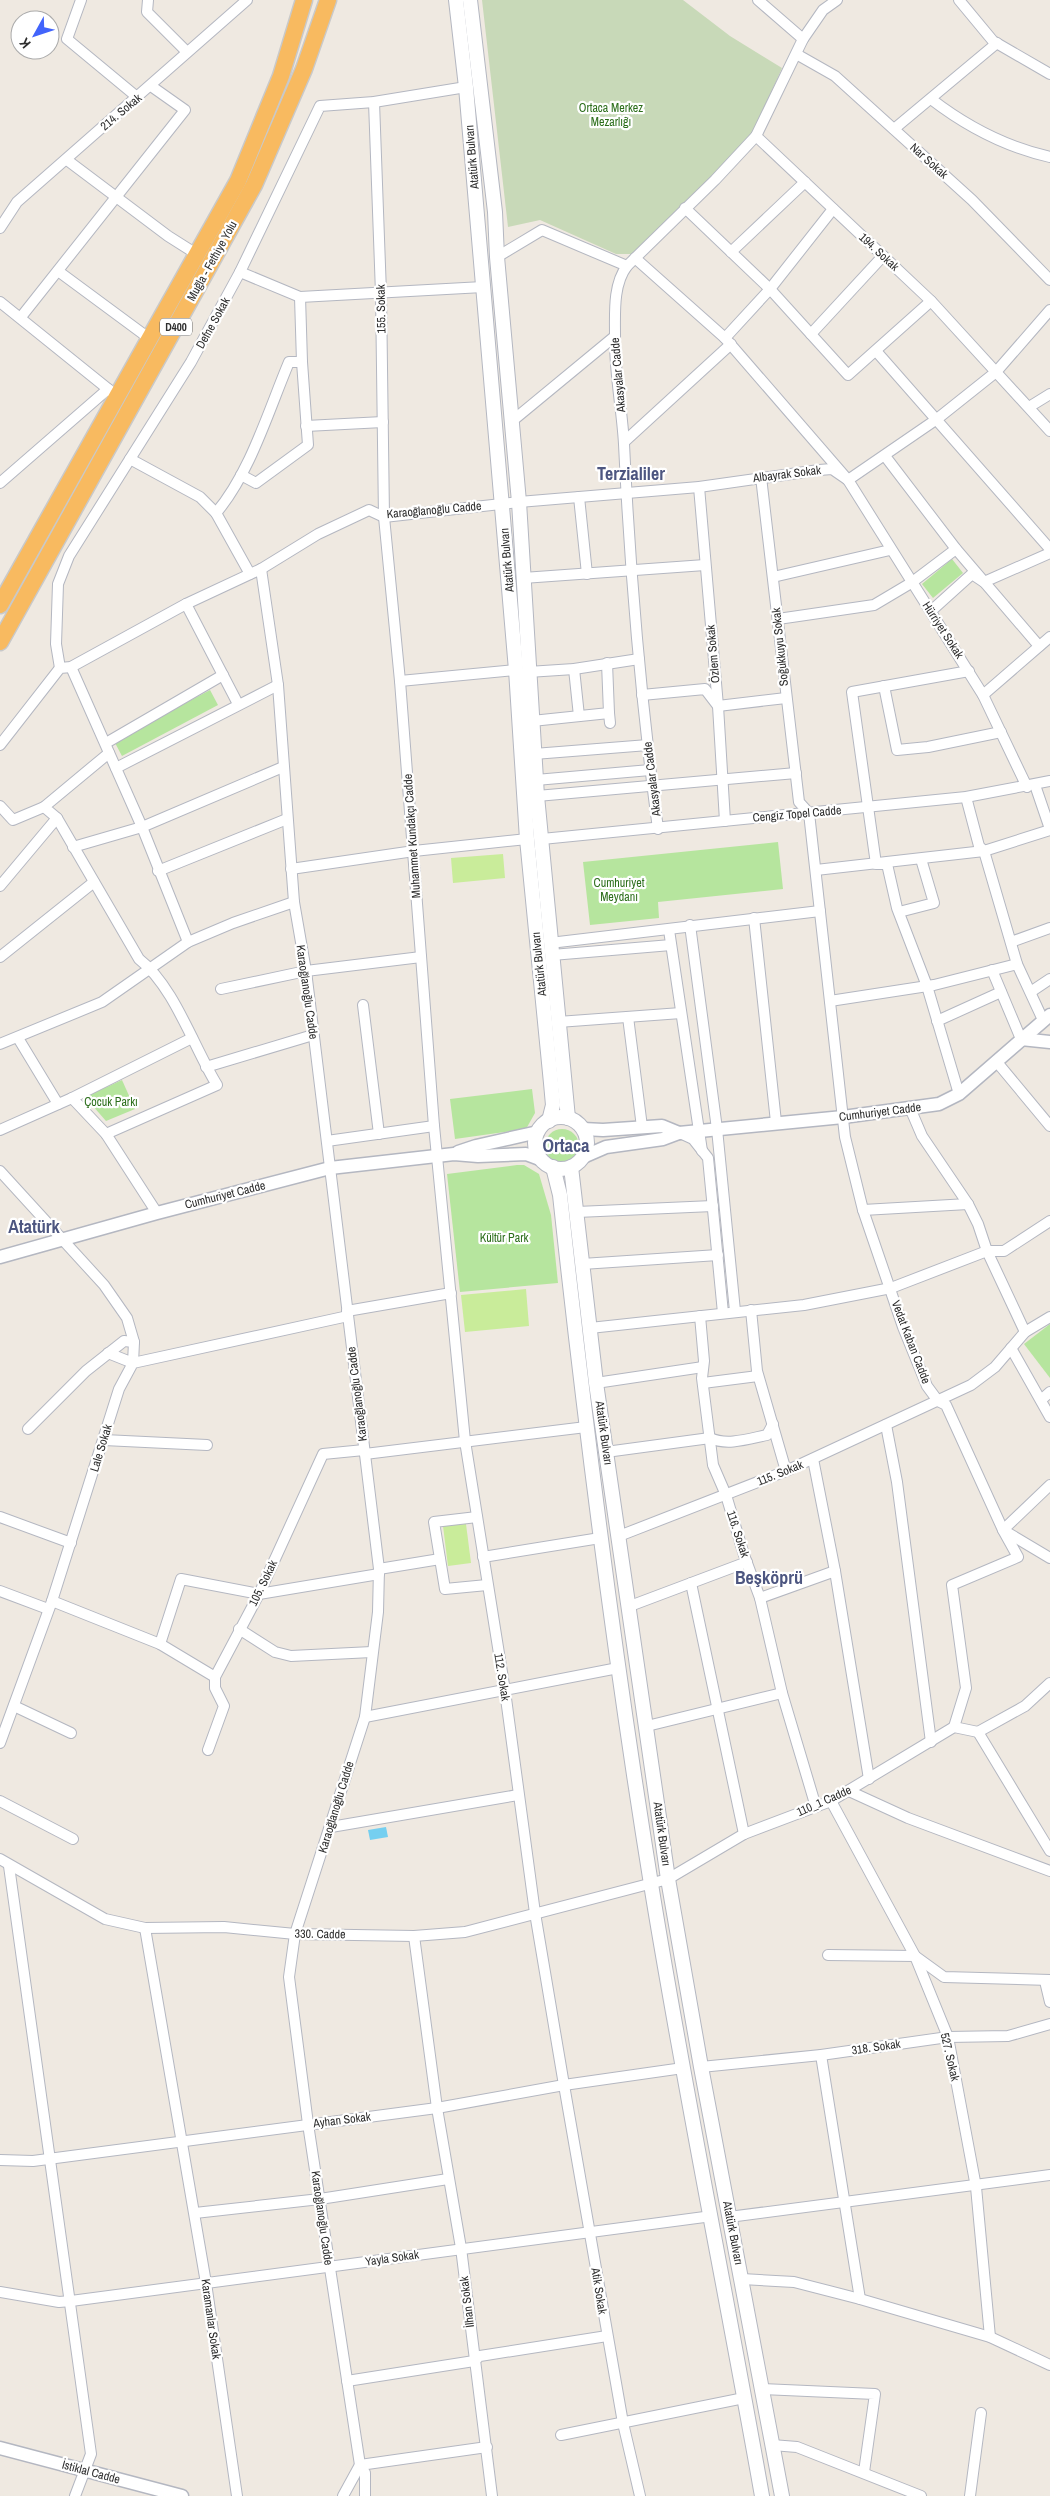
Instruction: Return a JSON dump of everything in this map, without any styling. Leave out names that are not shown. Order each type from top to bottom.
[{"type":"highway","name":"Muğla - Fethiye Yolu","points":[[0,642],[254,185],[304,69],[328,0]]},
{"type":"highway","name":"Muğla - Fethiye Yolu","points":[[0,605],[113,393],[150,339],[238,181],[281,76],[300,2]]},
{"type":"main road","name":"Atatürk Bulvarı","points":[[456,0],[466,87],[502,504],[522,671],[532,721],[537,796],[568,1118]]},
{"type":"main road","name":"Atatürk Bulvarı","points":[[470,0],[495,212],[496,258],[519,502],[523,578],[522,671],[527,839],[553,1105],[549,1121]]},
{"type":"main road","points":[[568,1118],[583,1129],[587,1141],[583,1157],[571,1167],[547,1164],[536,1146],[538,1132],[549,1121],[568,1118]]},
{"type":"main road","name":"Atatürk Bulvarı","points":[[547,1164],[560,1195],[600,1538],[651,1884],[762,2496]]},
{"type":"main road","name":"Atatürk Bulvarı","points":[[571,1167],[596,1382],[630,1606],[668,1879],[701,2067],[782,2496]]},
{"type":"street","points":[[82,0],[67,39],[137,97]]},
{"type":"street","points":[[148,0],[147,12],[187,52]]},
{"type":"street","name":"214. Sokak","points":[[0,228],[17,202],[247,0]]},
{"type":"street","points":[[758,0],[804,39]]},
{"type":"street","name":"Akasyalar Cadde","points":[[658,829],[642,695],[626,494],[624,442],[614,337],[617,291],[622,272],[756,136],[798,55],[821,5],[837,0]]},
{"type":"street","points":[[959,0],[997,43],[1050,74]]},
{"type":"street","points":[[894,129],[997,43]]},
{"type":"street","name":"Nar Sokak","points":[[798,55],[835,76],[972,200],[1050,280]]},
{"type":"street","points":[[21,317],[185,110],[151,86]]},
{"type":"street","name":"Defne Sokak","points":[[60,668],[56,644],[58,584],[69,556],[181,379],[240,272],[320,106],[374,102],[466,87]]},
{"type":"street","points":[[930,98],[951,114],[986,134],[1050,157]]},
{"type":"street","name":"155. Sokak","points":[[374,102],[381,293],[384,516]]},
{"type":"street","name":"194. Sokak","points":[[756,136],[931,301],[1050,431]]},
{"type":"street","points":[[67,160],[115,197],[198,255]]},
{"type":"street","points":[[731,252],[805,182]]},
{"type":"street","points":[[685,208],[770,289],[848,375],[931,301]]},
{"type":"street","points":[[624,442],[728,341],[833,209]]},
{"type":"street","name":"Hürriyet Sokak","points":[[496,258],[542,230],[631,262],[728,341],[848,480],[890,550],[984,695],[1001,732],[1031,786],[1050,829]]},
{"type":"street","points":[[811,334],[883,256]]},
{"type":"street","points":[[58,271],[150,339]]},
{"type":"street","points":[[240,272],[300,297],[483,287]]},
{"type":"street","points":[[241,475],[256,483],[308,445],[302,362],[300,297]]},
{"type":"street","points":[[0,302],[113,393],[0,483]]},
{"type":"street","points":[[848,480],[886,456],[937,419],[996,372],[1050,310]]},
{"type":"street","points":[[511,422],[614,337]]},
{"type":"street","points":[[876,351],[1050,551],[984,582]]},
{"type":"street","points":[[216,513],[230,496],[241,475],[289,362],[302,362]]},
{"type":"street","points":[[1028,407],[1050,394]]},
{"type":"street","points":[[306,426],[383,422]]},
{"type":"street","points":[[886,456],[956,549],[1039,646]]},
{"type":"street","points":[[130,460],[200,497],[216,513],[250,574]]},
{"type":"street","name":"Albayrak Sokak","points":[[519,502],[699,487],[761,477],[832,469],[848,480]]},
{"type":"street","name":"Soğukkuyu Sokak","points":[[761,477],[786,698],[800,802],[809,812],[830,1001]]},
{"type":"street","name":"Özlem Sokak","points":[[699,487],[718,706],[725,821]]},
{"type":"street","points":[[578,497],[587,574]]},
{"type":"street","name":"Karaoğlanoğlu Cadde","points":[[364,2496],[365,2472],[360,2465],[346,2381],[308,2124],[289,1978],[295,1934],[365,1717],[378,1612],[379,1572],[306,971],[290,869],[278,685],[261,569],[318,534],[369,510],[384,516],[519,502]]},
{"type":"street","name":"Muhammet Kundakçı Cadde","points":[[384,516],[414,851],[434,1126],[451,1293]]},
{"type":"street","points":[[778,619],[874,605],[911,583],[956,549]]},
{"type":"street","points":[[773,577],[890,550]]},
{"type":"street","points":[[523,578],[705,566]]},
{"type":"street","points":[[0,745],[60,668],[72,667],[186,604],[261,569]]},
{"type":"street","points":[[931,611],[972,574],[984,582]]},
{"type":"street","points":[[186,604],[238,704]]},
{"type":"street","points":[[984,695],[1050,637]]},
{"type":"street","points":[[400,681],[522,671],[574,669],[639,660]]},
{"type":"street","points":[[532,721],[579,716],[610,718],[607,663]]},
{"type":"street","points":[[72,667],[142,827],[188,942]]},
{"type":"street","points":[[574,669],[579,716]]},
{"type":"street","points":[[876,864],[852,692],[969,671]]},
{"type":"street","points":[[0,806],[13,820],[44,806],[108,748],[223,675]]},
{"type":"street","points":[[116,768],[278,685]]},
{"type":"street","points":[[884,686],[897,750],[928,747],[1001,732]]},
{"type":"street","points":[[642,695],[705,689],[718,706],[786,698]]},
{"type":"street","points":[[534,754],[648,745]]},
{"type":"street","points":[[73,846],[142,827],[282,767]]},
{"type":"street","points":[[536,780],[650,770]]},
{"type":"street","points":[[537,796],[796,773]]},
{"type":"street","name":"Cengiz Topel Cadde","points":[[542,839],[966,797],[1050,781]]},
{"type":"street","points":[[966,797],[979,846],[984,851],[1017,964],[1048,1018]]},
{"type":"street","points":[[44,806],[57,818],[139,959],[150,967],[192,1038],[217,1086],[106,1134]]},
{"type":"street","points":[[0,886],[57,818]]},
{"type":"street","points":[[158,871],[287,820]]},
{"type":"street","points":[[816,870],[984,851],[1050,829]]},
{"type":"street","points":[[290,869],[414,851],[527,839]]},
{"type":"street","points":[[899,912],[934,903],[921,859]]},
{"type":"street","points":[[876,864],[887,864],[899,912],[928,986],[959,1094]]},
{"type":"street","points":[[0,957],[94,882]]},
{"type":"street","points":[[0,1044],[102,1002],[188,942],[233,923],[294,902]]},
{"type":"street","points":[[551,949],[589,939],[669,930],[690,925],[820,911]]},
{"type":"street","points":[[754,918],[776,1122]]},
{"type":"street","points":[[690,925],[717,1129],[735,1311]]},
{"type":"street","points":[[1011,942],[1050,928]]},
{"type":"street","points":[[669,930],[702,1151]]},
{"type":"street","points":[[589,939],[591,952]]},
{"type":"street","points":[[551,949],[591,952],[671,945]]},
{"type":"street","points":[[221,989],[306,971],[421,957]]},
{"type":"street","points":[[830,1001],[928,986],[1017,964]]},
{"type":"street","points":[[992,970],[1021,1039],[1050,1042]]},
{"type":"street","points":[[1032,991],[1050,979]]},
{"type":"street","points":[[937,1021],[1001,992]]},
{"type":"street","name":"Vedat Kaban Cadde","points":[[830,1001],[843,1117],[863,1210],[927,1386],[938,1401],[946,1405],[1003,1530],[1018,1557],[952,1585],[966,1688],[954,1727]]},
{"type":"street","points":[[363,1005],[379,1134]]},
{"type":"street","points":[[558,1022],[681,1013]]},
{"type":"street","points":[[628,1017],[642,1127]]},
{"type":"street","name":"Cumhuriyet Cadde","points":[[583,1157],[606,1147],[663,1139],[679,1133],[776,1122],[843,1117],[939,1104],[959,1094],[1021,1039],[1048,1018]]},
{"type":"street","points":[[206,1067],[313,1035]]},
{"type":"street","points":[[18,1038],[58,1104]]},
{"type":"street","points":[[0,1130],[72,1098],[192,1038]]},
{"type":"street","points":[[996,1061],[1050,1126]]},
{"type":"street","points":[[72,1098],[106,1134],[157,1212]]},
{"type":"street","points":[[910,1108],[922,1136],[968,1204],[978,1224],[987,1251],[1025,1332]]},
{"type":"street","points":[[327,1141],[434,1126]]},
{"type":"street","name":"Cumhuriyet Cadde","points":[[583,1129],[662,1126],[679,1133]]},
{"type":"street","name":"Cumhuriyet Cadde","points":[[454,1154],[476,1146],[538,1132]]},
{"type":"street","points":[[679,1133],[693,1139],[708,1158],[723,1313]]},
{"type":"street","name":"Cumhuriyet Cadde","points":[[0,1257],[157,1212],[330,1168],[454,1154],[478,1156],[526,1154],[547,1164]]},
{"type":"street","points":[[0,1171],[104,1286],[127,1318],[134,1342],[133,1363]]},
{"type":"street","points":[[863,1210],[968,1204]]},
{"type":"street","points":[[577,1212],[713,1206]]},
{"type":"street","points":[[590,1328],[804,1305],[891,1288],[987,1251],[1004,1251],[1050,1222]]},
{"type":"street","points":[[582,1264],[718,1255]]},
{"type":"street","points":[[108,1353],[133,1363],[348,1314],[451,1293]]},
{"type":"street","name":"112. Sokak","points":[[451,1293],[465,1441],[505,1691],[535,1913],[564,2085]]},
{"type":"street","points":[[751,1310],[758,1376],[786,1471]]},
{"type":"street","name":"116. Sokak","points":[[700,1316],[704,1367],[703,1383],[713,1465],[726,1494],[760,1598],[782,1693],[816,1807]]},
{"type":"street","name":"115. Sokak","points":[[619,1536],[786,1471],[971,1385],[995,1367],[1025,1332],[1050,1317]]},
{"type":"street","points":[[28,1429],[86,1370],[124,1340],[134,1342]]},
{"type":"street","points":[[1011,1348],[1050,1417]]},
{"type":"street","name":"Lale Sokak","points":[[0,1743],[2,1729],[14,1706],[71,1543],[119,1389],[133,1363]]},
{"type":"street","points":[[596,1382],[704,1367]]},
{"type":"street","points":[[703,1383],[758,1376]]},
{"type":"street","points":[[1041,1400],[1050,1392]]},
{"type":"street","points":[[606,1452],[710,1438],[720,1443],[767,1435],[773,1424]]},
{"type":"street","points":[[886,1425],[897,1482],[931,1742]]},
{"type":"street","points":[[364,1452],[586,1428]]},
{"type":"street","points":[[104,1440],[207,1445]]},
{"type":"street","name":"105. Sokak","points":[[215,1677],[259,1594],[323,1454],[364,1452]]},
{"type":"street","points":[[813,1459],[835,1571],[869,1779]]},
{"type":"street","points":[[1050,1485],[1003,1530],[1050,1558]]},
{"type":"street","points":[[0,1517],[71,1543]]},
{"type":"street","points":[[478,1517],[434,1522],[445,1589],[488,1585]]},
{"type":"street","points":[[483,1557],[600,1538]]},
{"type":"street","points":[[160,1644],[180,1580],[259,1594],[440,1559]]},
{"type":"street","points":[[630,1606],[747,1562]]},
{"type":"street","points":[[760,1598],[835,1571]]},
{"type":"street","points":[[691,1583],[744,1834]]},
{"type":"street","points":[[0,1591],[50,1605],[160,1644],[215,1677],[215,1688],[224,1706],[208,1750]]},
{"type":"street","points":[[240,1628],[276,1652],[292,1656],[372,1652]]},
{"type":"street","points":[[365,1717],[618,1668]]},
{"type":"street","points":[[954,1727],[978,1732],[1025,1706],[1050,1683]]},
{"type":"street","points":[[647,1726],[782,1693]]},
{"type":"street","points":[[14,1706],[71,1733]]},
{"type":"street","name":"110_1 Cadde","points":[[651,1884],[668,1879],[744,1834],[830,1801],[954,1727]]},
{"type":"street","points":[[978,1732],[1050,1851]]},
{"type":"street","points":[[849,1791],[908,1818],[1050,1871]]},
{"type":"street","points":[[331,1827],[518,1795]]},
{"type":"street","points":[[0,1801],[73,1840]]},
{"type":"street","name":"527. Sokak","points":[[830,1801],[915,1956],[948,2036],[976,2187],[990,2337]]},
{"type":"street","name":"330. Cadde","points":[[0,1859],[9,1866],[105,1919],[146,1928],[224,1927],[295,1934],[414,1936],[465,1932],[651,1884]]},
{"type":"street","points":[[9,1866],[91,2454],[75,2496]]},
{"type":"street","name":"Karamanlar Sokak","points":[[146,1928],[180,2142],[206,2283],[237,2496]]},
{"type":"street","name":"İlhan Sokak","points":[[414,1936],[437,2108],[460,2248],[492,2496]]},
{"type":"street","points":[[828,1956],[915,1956],[944,1977],[1047,1980],[1050,2002]]},
{"type":"street","name":"318. Sokak","points":[[701,2067],[821,2055],[948,2036],[1008,2036],[1050,2024]]},
{"type":"street","points":[[821,2055],[860,2299]]},
{"type":"street","name":"Ayhan Sokak","points":[[0,2160],[34,2161],[437,2108],[564,2085],[683,2068]]},
{"type":"street","name":"Atik Sokak","points":[[564,2085],[623,2423],[640,2496]]},
{"type":"street","points":[[729,2217],[976,2187],[1050,2176]]},
{"type":"street","points":[[194,2213],[320,2199],[448,2179]]},
{"type":"street","name":"Yayla Sokak","points":[[0,2292],[59,2302],[71,2302],[329,2268],[460,2248],[712,2216]]},
{"type":"street","points":[[742,2279],[794,2282],[860,2299],[990,2337],[1050,2365]]},
{"type":"street","points":[[346,2381],[474,2361],[480,2356],[607,2336]]},
{"type":"street","points":[[762,2389],[875,2394],[864,2472]]},
{"type":"street","points":[[561,2435],[744,2398]]},
{"type":"street","points":[[970,2496],[980,2413]]},
{"type":"street","points":[[772,2445],[797,2448],[864,2472],[921,2496]]},
{"type":"street","points":[[343,2496],[360,2465],[487,2446]]},
{"type":"street","name":"İstiklal Cadde","points":[[0,2448],[178,2495]]},
{"type":"green space","name":"Ortaca Merkez Mezarlığı","points":[[482,0],[683,0],[730,36],[782,68],[754,131],[640,254],[616,254],[540,220],[508,227]]},
{"type":"green space","points":[[952,559],[963,573],[933,598],[922,584]]},
{"type":"green space","points":[[210,690],[218,705],[122,756],[114,741]]},
{"type":"green space","name":"Cumhuriyet Meydanı","points":[[778,842],[783,889],[658,902],[659,918],[590,925],[583,862]]},
{"type":"green space","points":[[503,854],[505,878],[453,883],[451,858]]},
{"type":"green space","name":"Çocuk Parkı","points":[[122,1080],[135,1109],[106,1121],[85,1097]]},
{"type":"green space","points":[[532,1089],[535,1113],[526,1129],[455,1139],[450,1099]]},
{"type":"green space","points":[[562,1129],[574,1134],[579,1146],[574,1158],[562,1163],[550,1158],[545,1146],[550,1134]]},
{"type":"green space","name":"Kültür Park","points":[[524,1165],[539,1174],[551,1215],[558,1283],[460,1292],[447,1174]]},
{"type":"green space","points":[[526,1289],[529,1326],[465,1332],[461,1295]]},
{"type":"green space","points":[[1050,1324],[1050,1378],[1024,1344]]},
{"type":"green space","points":[[466,1524],[471,1563],[448,1566],[443,1526]]},
{"type":"water","points":[[386,1827],[388,1837],[370,1840],[368,1830]]},
{"type":"district","name":"Terzialiler","points":[[631,474]]},
{"type":"district","name":"Ortaca","points":[[566,1146]]},
{"type":"district","name":"Atatürk","points":[[34,1227]]},
{"type":"district","name":"Beşköprü","points":[[769,1578]]}]
